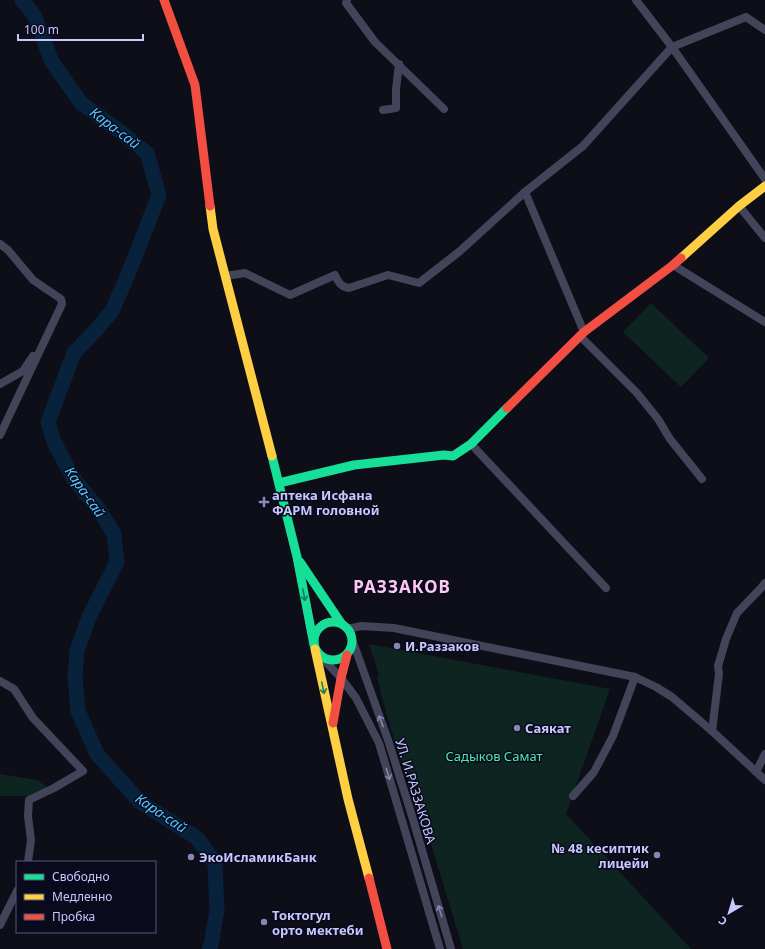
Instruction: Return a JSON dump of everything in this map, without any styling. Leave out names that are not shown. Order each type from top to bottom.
[{"type":"main road","points":[[164,0],[195,85],[213,229],[279,483],[317,650],[325,659],[334,661],[347,655]]},
{"type":"main road","points":[[279,483],[354,465],[444,455],[453,456],[471,444],[582,334],[673,265],[739,206],[765,186]]},
{"type":"main road","points":[[297,557],[345,626],[353,642],[347,655],[341,678],[332,729]]},
{"type":"main road","points":[[345,626],[336,622],[327,623],[319,628],[314,636],[332,729],[348,799],[387,949]]},
{"type":"street","points":[[347,0],[346,3],[375,42],[444,109]]},
{"type":"street","points":[[636,0],[672,47],[765,180]]},
{"type":"street","points":[[225,276],[245,272],[290,296],[335,275],[339,283],[345,288],[388,275],[419,283],[460,252],[525,192],[583,146],[672,47],[746,17],[765,30]]},
{"type":"street","points":[[382,110],[396,108],[396,89],[399,64]]},
{"type":"street","points":[[525,192],[582,334],[637,393],[658,419],[670,439],[702,479]]},
{"type":"street","points":[[739,206],[765,238]]},
{"type":"street","points":[[0,244],[8,250],[33,280],[61,299],[62,304],[0,435]]},
{"type":"street","points":[[673,265],[765,322]]},
{"type":"street","points":[[0,384],[23,371],[47,335],[62,304]]},
{"type":"street","points":[[471,444],[606,588]]},
{"type":"street","points":[[712,731],[719,674],[718,666],[726,639],[737,613],[765,583]]},
{"type":"street","points":[[345,626],[394,628],[635,677],[672,697],[712,731],[765,780]]},
{"type":"street","name":"УЛ. И.РАЗЗАКОВА","points":[[353,642],[388,740],[451,949]]},
{"type":"street","name":"УЛ. И.РАЗЗАКОВА","points":[[317,650],[356,698],[379,743],[440,949]]},
{"type":"street","points":[[573,796],[594,772],[613,736],[635,677]]},
{"type":"street","points":[[0,680],[14,689],[33,718],[83,771],[54,788],[29,800],[28,816],[31,840],[28,861]]},
{"type":"street","points":[[756,772],[765,754]]},
{"type":"street","points":[[0,925],[16,893]]},
{"type":"green space","points":[[651,303],[709,358],[681,387],[623,332]]},
{"type":"green space","name":"Садыков Самат","points":[[369,644],[610,689],[566,814],[691,949],[463,949],[423,818],[399,755],[385,709],[377,676],[379,675]]},
{"type":"green space","points":[[0,774],[37,780],[49,788],[37,796],[0,796]]},
{"type":"waterway","name":"Кара-сай","points":[[22,0],[34,15],[52,62],[81,103],[147,153],[159,195],[112,311],[74,353],[48,422],[54,442],[73,478],[100,511],[114,534],[117,562],[89,617],[77,651],[75,677],[78,711],[97,754],[140,802],[197,838],[215,863],[217,910],[209,949]]},
{"type":"traffic: fast","points":[[279,483],[354,465],[444,455],[453,456],[471,444],[507,408]]},
{"type":"traffic: fast","points":[[272,456],[297,557],[314,645]]},
{"type":"traffic: fast","points":[[300,562],[341,623]]},
{"type":"traffic: fast","points":[[329,622],[337,622],[347,627],[351,634],[352,641],[351,648],[347,655],[337,660],[329,660],[319,655],[317,652],[314,645],[314,637],[319,627],[322,625],[329,622]]},
{"type":"traffic: slow","points":[[681,258],[739,206],[765,186]]},
{"type":"traffic: slow","points":[[210,206],[213,229],[272,456]]},
{"type":"traffic: slow","points":[[315,649],[348,799],[369,878]]},
{"type":"traffic: jam","points":[[164,0],[195,85],[210,206]]},
{"type":"traffic: jam","points":[[507,408],[584,332],[681,258]]},
{"type":"traffic: jam","points":[[333,723],[341,678],[347,655]]},
{"type":"traffic: jam","points":[[369,878],[387,949]]},
{"type":"place","name":"аптека Исфана ФАРМ головной","points":[[264,502]]},
{"type":"place","name":"И.Раззаков","points":[[397,646]]},
{"type":"place","name":"Саякат","points":[[517,728]]},
{"type":"place","name":"№ 48 кесиптик лицейи","points":[[657,855]]},
{"type":"place","name":"ЭкоИсламикБанк","points":[[191,857]]},
{"type":"place","name":"Токтогул орто мектеби","points":[[264,922]]},
{"type":"district","name":"РАЗЗАКОВ","points":[[402,587]]}]
